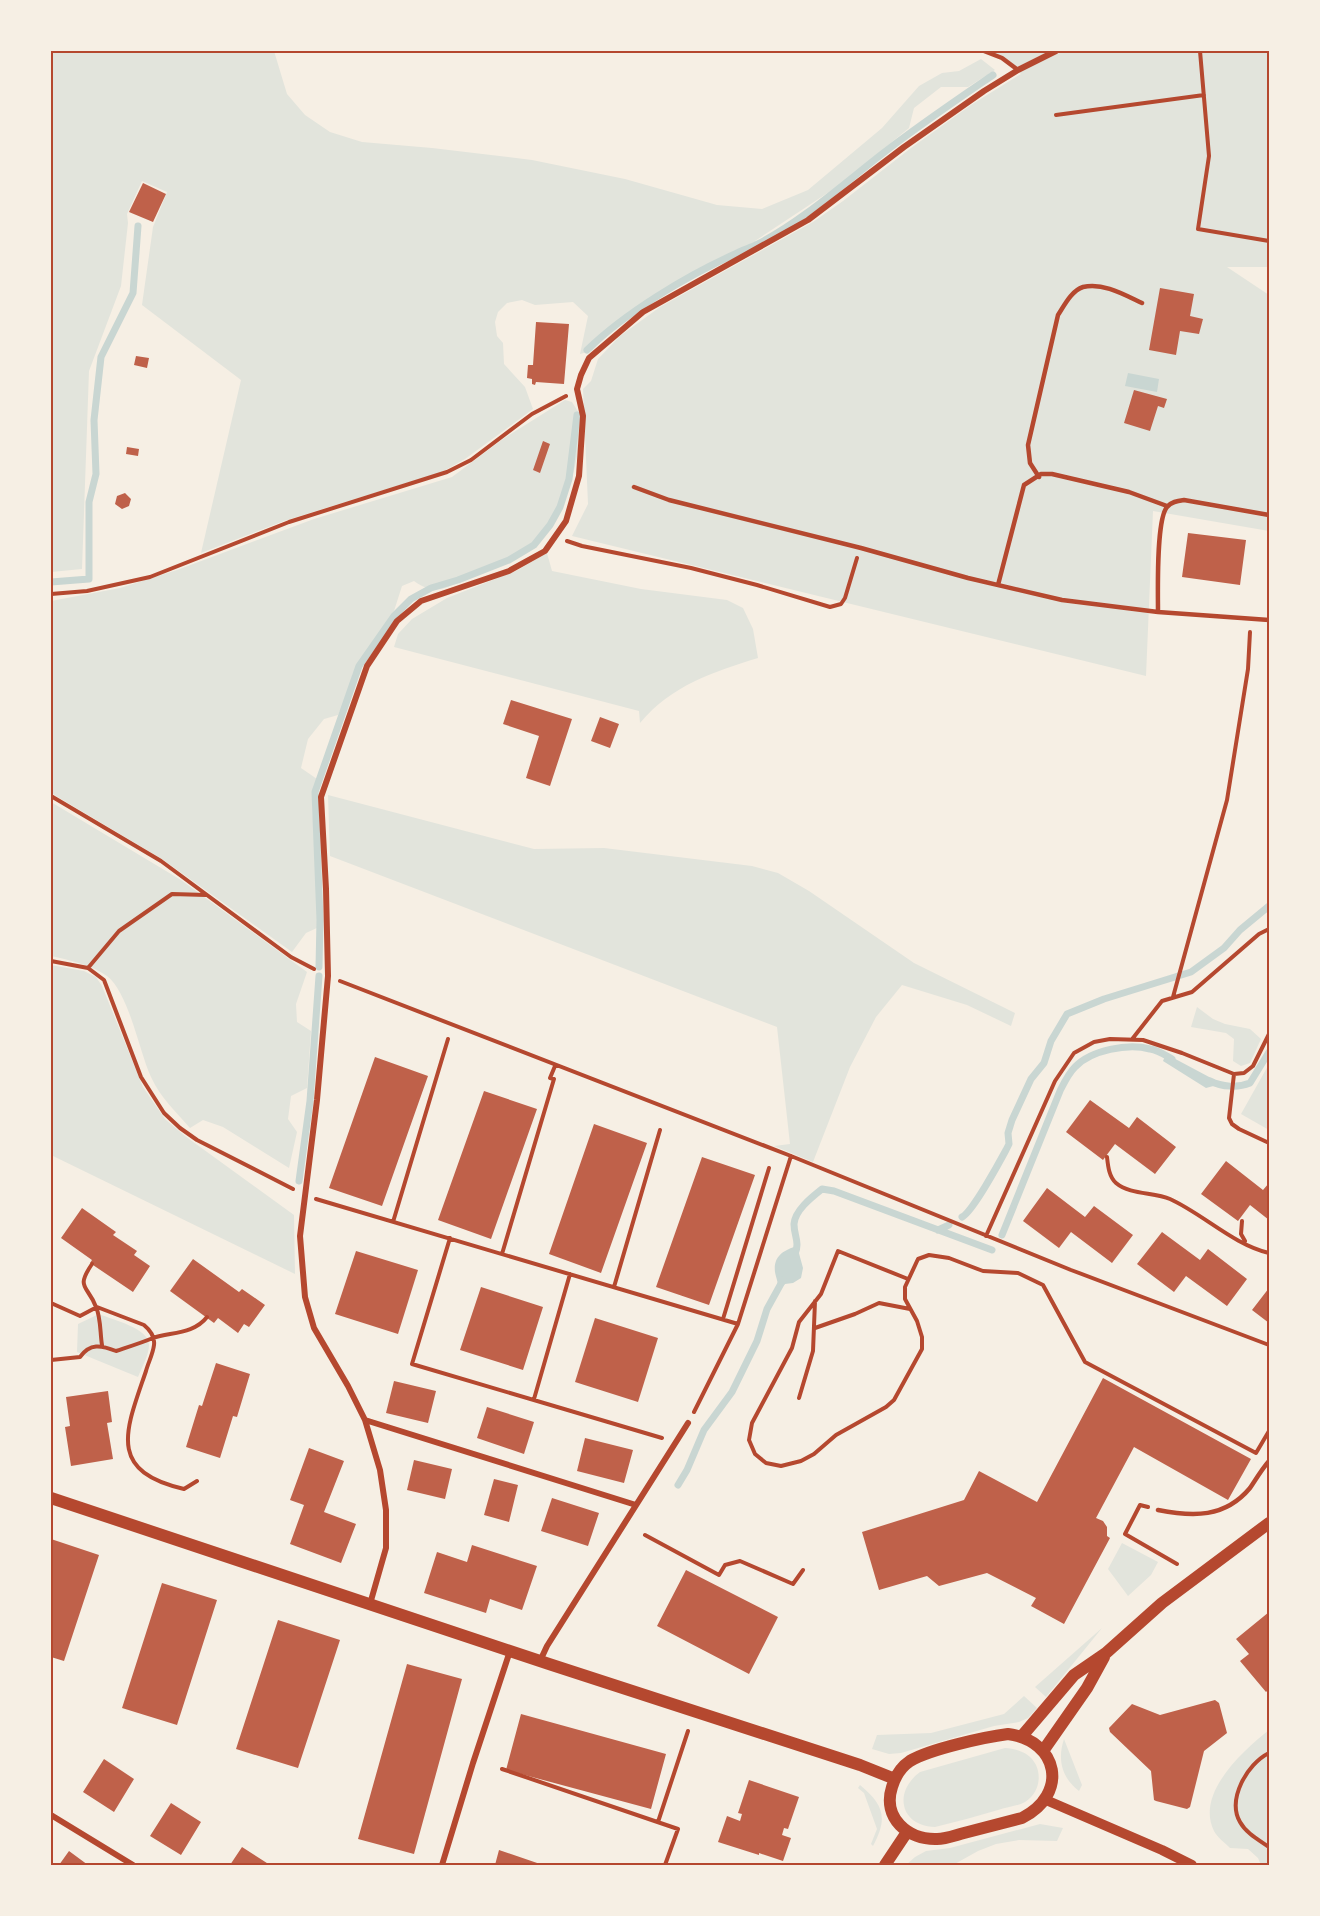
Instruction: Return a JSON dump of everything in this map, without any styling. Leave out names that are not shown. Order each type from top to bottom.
[{"type":"main road","points":[[51,1498],[510,1652],[860,1765],[895,1779]]},
{"type":"main road","points":[[1022,1736],[1074,1675],[1106,1653],[1162,1603],[1269,1523]]},
{"type":"main road","points":[[1043,1751],[1087,1688],[1106,1653]]},
{"type":"main road","points":[[1008,1734],[1022,1736],[1043,1751],[1050,1761],[1053,1775],[1051,1789],[1046,1800],[1035,1812],[1022,1818],[940,1840],[920,1838],[907,1832],[896,1821],[890,1807],[890,1792],[895,1779],[910,1761],[928,1754],[1008,1734]]},
{"type":"main road","points":[[885,1865],[907,1832]]},
{"type":"street","points":[[370,1605],[386,1548],[386,1510],[380,1470],[365,1420],[314,1329],[305,1297],[300,1236],[317,1100],[328,976],[321,797],[367,666],[397,621],[421,601],[509,571],[545,551],[566,521],[579,476],[583,416],[578,389],[581,375],[589,358],[643,312],[808,220],[984,90],[1056,51]]},
{"type":"street","points":[[365,1420],[636,1505]]},
{"type":"street","points":[[540,1661],[547,1646],[688,1423]]},
{"type":"street","points":[[442,1865],[510,1652]]},
{"type":"street","points":[[1046,1800],[1192,1865]]},
{"type":"street","points":[[51,1815],[133,1865]]},
{"type":"lane","points":[[984,51],[1002,58],[1018,70]]},
{"type":"lane","points":[[1039,477],[1030,463],[1028,445],[1058,315],[1069,297],[1082,287],[1098,287],[1117,291],[1142,303]]},
{"type":"lane","points":[[998,585],[1024,485],[1041,474],[1052,474],[1129,492],[1167,506]]},
{"type":"lane","points":[[634,487],[669,500],[1062,600],[1158,612],[1269,620]]},
{"type":"lane","points":[[1158,612],[1161,523],[1167,506],[1175,501],[1184,500],[1269,515]]},
{"type":"lane","points":[[1158,1510],[1191,1515],[1206,1515],[1221,1511],[1248,1490],[1269,1461]]},
{"type":"path","points":[[1200,51],[1209,156],[1198,229],[1269,241]]},
{"type":"path","points":[[1056,115],[1204,95]]},
{"type":"path","points":[[51,594],[87,591],[150,577],[289,522],[447,472],[471,460],[532,414],[578,389]]},
{"type":"path","points":[[555,537],[582,546],[692,568],[830,607],[841,604],[845,598],[861,548]]},
{"type":"path","points":[[1173,997],[1227,800],[1248,669],[1251,619]]},
{"type":"path","points":[[51,796],[161,861],[291,957],[328,976],[791,1156],[986,1236],[1269,1345]]},
{"type":"path","points":[[88,968],[119,931],[172,894],[207,896]]},
{"type":"path","points":[[1132,1039],[1162,1000],[1192,992],[1259,934],[1269,929]]},
{"type":"path","points":[[51,961],[88,968],[104,980],[141,1077],[164,1113],[196,1140],[304,1195],[738,1324]]},
{"type":"path","points":[[986,1236],[1055,1081],[1074,1053],[1094,1042],[1110,1039],[1143,1040],[1234,1074],[1244,1073],[1253,1066],[1269,1034]]},
{"type":"path","points":[[393,1221],[448,1039]]},
{"type":"path","points":[[502,1254],[554,1079],[550,1078],[555,1066]]},
{"type":"path","points":[[1234,1074],[1229,1118],[1232,1124],[1269,1143]]},
{"type":"path","points":[[614,1287],[660,1130]]},
{"type":"path","points":[[688,1423],[738,1324],[791,1156]]},
{"type":"path","points":[[1107,1157],[1108,1169],[1116,1183],[1125,1188],[1167,1198],[1250,1246],[1269,1254]]},
{"type":"path","points":[[723,1319],[769,1168]]},
{"type":"path","points":[[1242,1221],[1241,1234],[1250,1246]]},
{"type":"path","points":[[450,1238],[412,1364],[668,1440],[678,1440]]},
{"type":"path","points":[[908,1279],[838,1251],[821,1294],[799,1322],[792,1348],[752,1423],[749,1440],[755,1454],[766,1463],[781,1466],[801,1461],[814,1454],[836,1435],[886,1407],[894,1400],[922,1349],[922,1337],[905,1299],[905,1287],[918,1259],[929,1255],[949,1258],[983,1271],[1018,1273],[1042,1285],[1085,1362],[1256,1453],[1269,1431]]},
{"type":"path","points":[[92,1264],[84,1276],[84,1286],[97,1307],[102,1345]]},
{"type":"path","points":[[534,1399],[570,1274]]},
{"type":"path","points":[[799,1398],[813,1352],[815,1300]]},
{"type":"path","points":[[51,1303],[80,1316],[97,1307],[144,1325],[150,1331],[154,1338],[154,1345],[130,1420],[127,1437],[130,1454],[136,1466],[148,1477],[162,1484],[184,1490],[197,1481]]},
{"type":"path","points":[[814,1328],[879,1303],[911,1309]]},
{"type":"path","points":[[51,1360],[80,1357],[85,1350],[102,1345],[116,1351],[190,1329],[207,1317]]},
{"type":"path","points":[[1158,1510],[1140,1505],[1125,1534],[1177,1564]]},
{"type":"path","points":[[645,1535],[719,1575],[725,1565],[740,1561],[793,1584],[802,1570]]},
{"type":"path","points":[[658,1822],[688,1731]]},
{"type":"path","points":[[1269,1753],[1251,1767],[1245,1776],[1237,1798],[1236,1811],[1243,1827],[1269,1847]]},
{"type":"path","points":[[502,1769],[678,1829],[665,1865]]},
{"type":"shaded area","points":[[51,51],[274,51],[287,94],[305,115],[330,132],[362,142],[532,160],[625,179],[717,205],[762,209],[808,190],[882,128],[919,86],[942,73],[959,71],[981,59],[995,70],[968,87],[941,87],[914,108],[909,128],[838,186],[755,241],[757,244],[666,294],[613,329],[592,351],[580,354],[588,316],[573,302],[535,305],[522,300],[507,303],[498,312],[495,322],[497,336],[503,343],[504,364],[525,387],[533,409],[465,459],[442,472],[284,521],[201,553],[241,380],[142,305],[153,227],[167,192],[142,181],[127,214],[121,286],[89,371],[82,569],[51,572]]},
{"type":"shaded area","points":[[984,51],[1269,51],[1269,267],[1227,267],[1269,295],[1269,531],[1153,511],[1146,676],[572,536],[588,504],[583,389],[591,381],[598,359],[620,336],[660,307],[813,222],[971,105],[1021,74],[1002,58]]},
{"type":"shaded area","points":[[1128,373],[1159,379],[1157,392],[1125,386]]},
{"type":"shaded area","points":[[565,400],[572,402],[580,416],[578,450],[569,487],[545,535],[528,552],[504,565],[448,587],[429,589],[414,581],[402,586],[394,611],[353,673],[346,698],[338,715],[324,719],[308,739],[301,768],[317,779],[312,800],[319,927],[306,933],[292,952],[162,859],[51,793],[51,601],[120,588],[177,570],[314,519],[452,477],[503,439]]},
{"type":"shaded area","points":[[547,553],[552,571],[641,589],[727,600],[743,608],[753,629],[758,658],[709,675],[680,689],[652,710],[640,723],[639,711],[394,647],[398,634],[412,619],[447,598],[516,571]]},
{"type":"shaded area","points":[[328,795],[534,849],[604,848],[752,866],[778,873],[809,891],[914,963],[1015,1013],[1011,1026],[967,1005],[902,985],[876,1017],[850,1067],[813,1162],[774,1146],[790,1144],[777,1027],[330,856]]},
{"type":"shaded area","points":[[51,802],[181,880],[307,972],[296,1004],[297,1022],[311,1031],[307,1088],[291,1096],[288,1119],[297,1132],[289,1168],[223,1127],[203,1120],[190,1128],[155,1084],[127,1009],[115,984],[107,976],[94,969],[51,956]]},
{"type":"shaded area","points":[[51,965],[84,971],[96,977],[102,986],[143,1087],[165,1119],[294,1215],[295,1274],[51,1155]]},
{"type":"shaded area","points":[[1197,1007],[1213,1019],[1225,1024],[1250,1029],[1261,1039],[1250,1063],[1241,1066],[1233,1061],[1234,1039],[1226,1033],[1191,1027]]},
{"type":"shaded area","points":[[1166,1054],[1211,1078],[1217,1085],[1206,1088],[1163,1061]]},
{"type":"shaded area","points":[[1269,1064],[1269,1130],[1241,1114]]},
{"type":"shaded area","points":[[797,1246],[803,1268],[801,1278],[793,1283],[785,1284],[780,1289],[775,1272],[776,1262],[784,1252]]},
{"type":"shaded area","points":[[99,1314],[137,1329],[147,1339],[148,1353],[138,1377],[77,1352],[78,1324]]},
{"type":"shaded area","points":[[1122,1543],[1158,1562],[1151,1575],[1128,1596],[1108,1569]]},
{"type":"shaded area","points":[[1102,1628],[1046,1697],[1035,1687]]},
{"type":"shaded area","points":[[1024,1696],[1037,1708],[1028,1718],[1019,1722],[994,1726],[901,1753],[889,1754],[872,1749],[877,1735],[931,1733],[1004,1714]]},
{"type":"shaded area","points":[[1269,1730],[1269,1865],[1261,1865],[1258,1858],[1248,1849],[1230,1848],[1221,1840],[1214,1831],[1210,1817],[1211,1802],[1225,1774],[1247,1749]]},
{"type":"shaded area","points":[[1064,1739],[1082,1785],[1079,1791],[1068,1780],[1062,1768],[1061,1754]]},
{"type":"shaded area","points":[[1005,1748],[1023,1752],[1030,1757],[1038,1770],[1039,1780],[1036,1790],[1025,1802],[935,1827],[914,1821],[908,1814],[904,1807],[906,1789],[911,1780],[920,1772]]},
{"type":"shaded area","points":[[860,1785],[874,1799],[881,1812],[881,1827],[873,1846],[871,1844],[877,1829],[864,1793],[858,1788]]},
{"type":"shaded area","points":[[1040,1824],[1063,1828],[1057,1841],[1019,1840],[996,1844],[953,1865],[906,1865],[926,1851],[950,1848]]},
{"type":"building","points":[[143,183],[166,194],[153,222],[129,212]]},
{"type":"building","points":[[1160,288],[1194,294],[1190,316],[1203,319],[1199,334],[1180,331],[1176,355],[1149,350]]},
{"type":"building","points":[[536,322],[569,324],[564,384],[536,382],[535,385],[532,384],[532,379],[527,378],[528,365],[533,365]]},
{"type":"building","points":[[136,356],[149,358],[147,368],[134,365]]},
{"type":"building","points":[[1134,390],[1167,399],[1164,408],[1158,406],[1150,431],[1124,423]]},
{"type":"building","points":[[543,441],[550,444],[540,473],[533,470]]},
{"type":"building","points":[[127,447],[139,449],[138,456],[126,454]]},
{"type":"building","points":[[125,493],[131,499],[129,506],[122,509],[115,504],[117,496]]},
{"type":"building","points":[[1188,533],[1246,540],[1240,585],[1182,577]]},
{"type":"building","points":[[511,700],[572,719],[550,786],[526,778],[539,736],[503,724]]},
{"type":"building","points":[[600,717],[619,724],[610,748],[591,741]]},
{"type":"building","points":[[375,1057],[428,1076],[382,1206],[329,1188]]},
{"type":"building","points":[[484,1091],[537,1109],[491,1239],[438,1220]]},
{"type":"building","points":[[1090,1100],[1129,1128],[1137,1117],[1176,1147],[1155,1174],[1115,1144],[1103,1160],[1066,1132]]},
{"type":"building","points":[[594,1124],[647,1143],[601,1273],[549,1254]]},
{"type":"building","points":[[702,1157],[755,1175],[709,1305],[656,1287]]},
{"type":"building","points":[[1226,1161],[1263,1190],[1269,1183],[1269,1220],[1250,1205],[1238,1221],[1201,1194]]},
{"type":"building","points":[[1047,1188],[1085,1217],[1094,1206],[1133,1235],[1112,1263],[1071,1232],[1059,1248],[1023,1221]]},
{"type":"building","points":[[82,1208],[116,1232],[113,1235],[137,1251],[134,1255],[150,1266],[133,1292],[90,1263],[92,1260],[61,1238]]},
{"type":"building","points":[[1162,1232],[1200,1260],[1208,1249],[1247,1279],[1227,1306],[1186,1276],[1174,1292],[1137,1264]]},
{"type":"building","points":[[356,1251],[418,1270],[398,1334],[335,1314]]},
{"type":"building","points":[[193,1259],[239,1292],[242,1289],[265,1305],[249,1327],[244,1324],[238,1333],[218,1318],[214,1323],[170,1291]]},
{"type":"building","points":[[481,1287],[543,1307],[523,1370],[460,1350]]},
{"type":"building","points":[[1269,1288],[1269,1323],[1252,1310]]},
{"type":"building","points":[[595,1318],[658,1338],[638,1402],[575,1382]]},
{"type":"building","points":[[216,1363],[250,1374],[237,1417],[233,1416],[220,1458],[186,1447],[199,1405],[202,1406]]},
{"type":"building","points":[[1103,1378],[1251,1459],[1228,1500],[1134,1447],[1096,1518],[1103,1521],[1107,1527],[1107,1536],[1110,1538],[1064,1624],[1031,1606],[1036,1598],[987,1573],[939,1586],[927,1576],[879,1590],[862,1532],[964,1500],[979,1471],[1037,1502]]},
{"type":"building","points":[[394,1381],[436,1391],[428,1423],[386,1413]]},
{"type":"building","points":[[108,1391],[112,1422],[107,1423],[113,1459],[71,1466],[65,1427],[70,1426],[66,1397]]},
{"type":"building","points":[[487,1407],[534,1422],[524,1454],[477,1438]]},
{"type":"building","points":[[585,1438],[633,1450],[624,1483],[577,1471]]},
{"type":"building","points":[[309,1448],[344,1461],[324,1512],[356,1524],[341,1563],[290,1544],[304,1505],[290,1500]]},
{"type":"building","points":[[414,1460],[452,1469],[445,1499],[407,1490]]},
{"type":"building","points":[[494,1479],[518,1485],[509,1522],[484,1515]]},
{"type":"building","points":[[552,1498],[599,1513],[588,1546],[541,1531]]},
{"type":"building","points":[[51,1539],[99,1555],[64,1661],[51,1657]]},
{"type":"building","points":[[472,1545],[537,1566],[522,1610],[490,1599],[486,1613],[424,1593],[437,1552],[467,1562]]},
{"type":"building","points":[[686,1570],[778,1617],[749,1674],[657,1626]]},
{"type":"building","points":[[162,1583],[217,1600],[177,1725],[122,1708]]},
{"type":"building","points":[[1269,1612],[1269,1689],[1266,1692],[1240,1661],[1249,1654],[1236,1639]]},
{"type":"building","points":[[278,1620],[340,1640],[298,1768],[236,1749]]},
{"type":"building","points":[[407,1664],[462,1679],[414,1854],[358,1839]]},
{"type":"building","points":[[1215,1700],[1219,1703],[1227,1733],[1204,1751],[1190,1807],[1187,1809],[1154,1800],[1151,1771],[1110,1732],[1109,1728],[1132,1704],[1160,1715]]},
{"type":"building","points":[[521,1714],[666,1754],[651,1809],[506,1770]]},
{"type":"building","points":[[104,1759],[134,1779],[114,1812],[83,1792]]},
{"type":"building","points":[[749,1780],[799,1797],[788,1829],[784,1828],[782,1835],[791,1838],[783,1861],[718,1842],[727,1816],[740,1821],[742,1814],[738,1813]]},
{"type":"building","points":[[171,1803],[201,1822],[181,1855],[150,1836]]},
{"type":"building","points":[[242,1847],[270,1865],[230,1865]]},
{"type":"building","points":[[499,1850],[543,1865],[495,1865]]},
{"type":"building","points":[[69,1851],[88,1865],[59,1865]]},
{"type":"waterway","points":[[587,350],[619,322],[657,296],[697,273],[773,236],[909,134],[993,75]]},
{"type":"waterway","points":[[51,582],[89,579],[89,502],[96,474],[94,420],[101,357],[133,293],[138,226]]},
{"type":"waterway","points":[[319,967],[320,920],[315,792],[359,666],[394,616],[411,599],[431,588],[509,560],[534,545],[550,525],[560,507],[569,479],[577,415]]},
{"type":"waterway","points":[[962,1217],[992,1176],[1006,1150],[1012,1120],[1031,1079],[1044,1063],[1051,1041],[1067,1014],[1104,999],[1191,972],[1224,948],[1240,930],[1269,906]]},
{"type":"waterway","points":[[299,1181],[310,1101],[319,976]]},
{"type":"waterway","points":[[1002,1235],[1060,1091],[1075,1067],[1100,1052],[1131,1047],[1153,1050],[1172,1059]]},
{"type":"waterway","points":[[1210,1081],[1230,1086],[1250,1083],[1269,1052]]},
{"type":"waterway","points":[[795,1254],[797,1246],[794,1224],[797,1214],[822,1189],[834,1191],[992,1250]]},
{"type":"waterway","points":[[938,1230],[949,1225]]},
{"type":"waterway","points":[[678,1485],[704,1430],[732,1392],[757,1341],[767,1309],[783,1280]]}]
